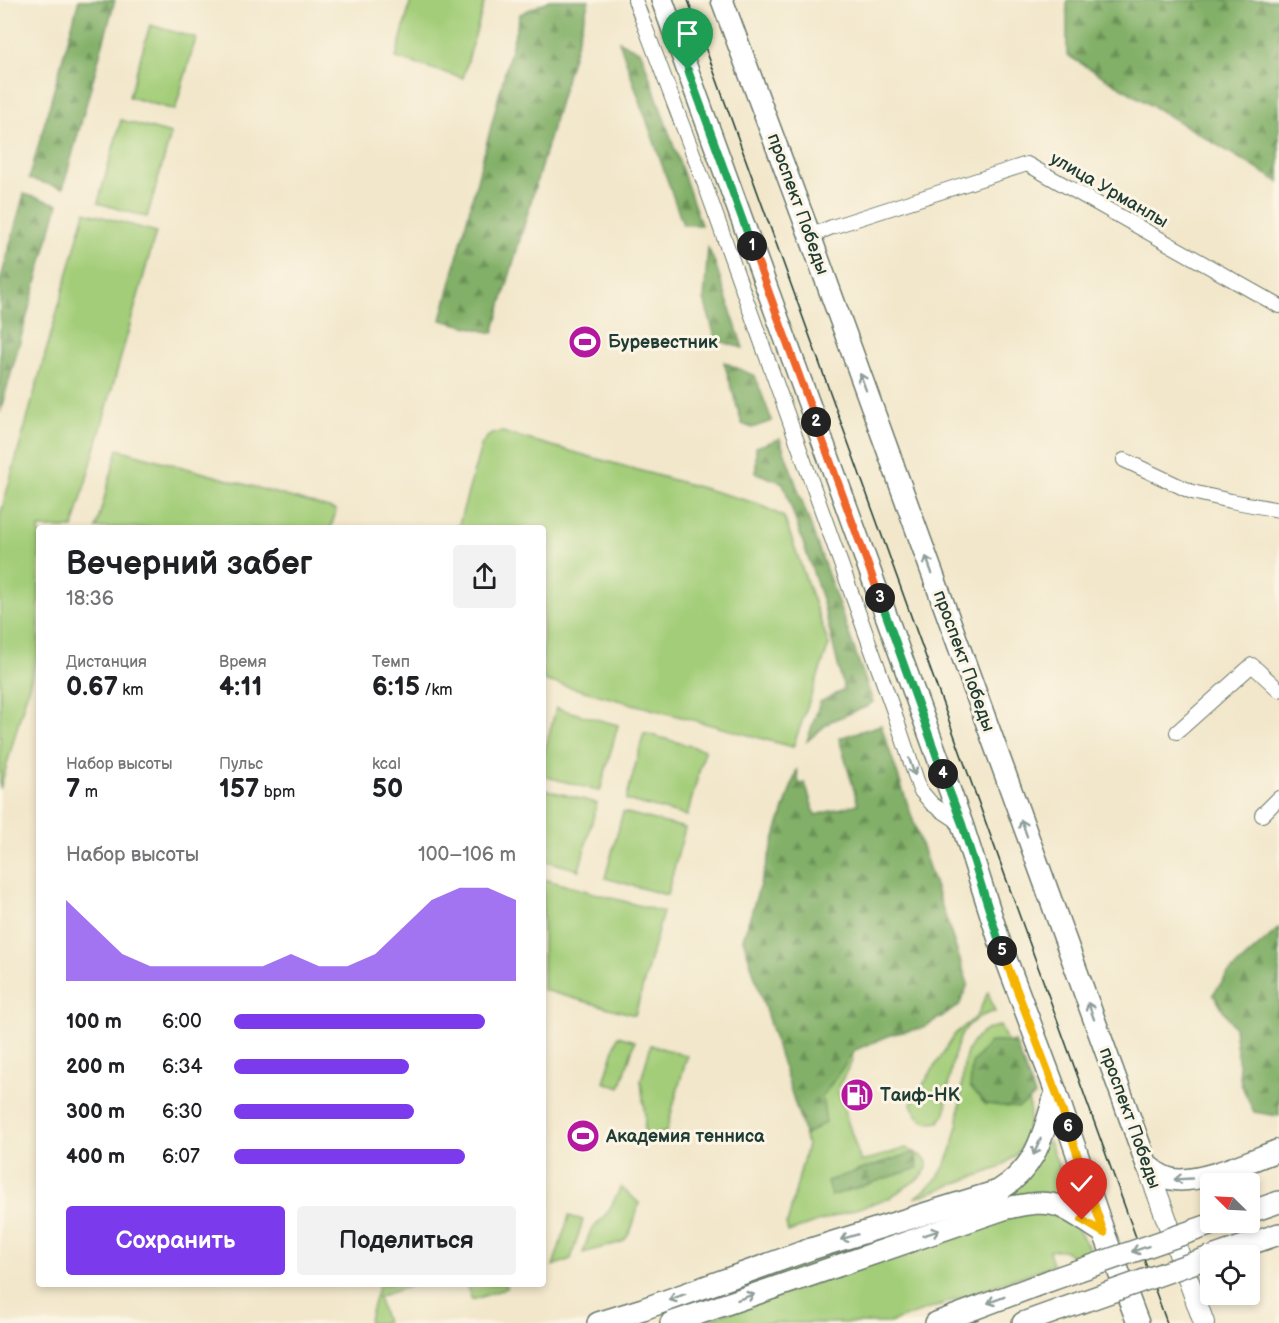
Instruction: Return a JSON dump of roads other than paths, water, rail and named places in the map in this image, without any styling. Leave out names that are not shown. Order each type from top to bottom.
[{"type":"main road","points":[[662,0],[962,824],[1000,943],[1138,1323]]},
{"type":"main road","name":"проспект Победы","points":[[722,0],[810,236],[1204,1323]]},
{"type":"main road","points":[[598,1322],[643,1309],[811,1249],[998,1191],[1010,1183],[1028,1165],[1040,1143],[1056,1092]]},
{"type":"main road","points":[[1147,1165],[1163,1177],[1181,1180],[1209,1175],[1279,1150]]},
{"type":"main road","points":[[1260,1209],[1279,1202]]},
{"type":"main road","points":[[672,1323],[1007,1208],[1046,1203],[1058,1206],[1104,1233]]},
{"type":"main road","points":[[936,1323],[1200,1228]]},
{"type":"main road","points":[[1247,1245],[1279,1234]]},
{"type":"main road","points":[[1023,1323],[1200,1261]]},
{"type":"street","points":[[635,0],[708,193],[920,790],[932,804],[962,824]]},
{"type":"street","name":"улица Урманлы","points":[[810,236],[1027,164],[1279,306]]},
{"type":"street","points":[[1124,460],[1192,492],[1279,510]]},
{"type":"street","points":[[1177,732],[1252,665],[1279,690]]},
{"type":"street","points":[[1262,815],[1279,798]]},
{"type":"tram line","points":[[688,0],[1167,1323]]},
{"type":"place","name":"Буревестник","points":[[585,342]]},
{"type":"place","name":"Таиф-НК","points":[[857,1095]]},
{"type":"place","name":"Академия тенниса","points":[[583,1136]]}]
